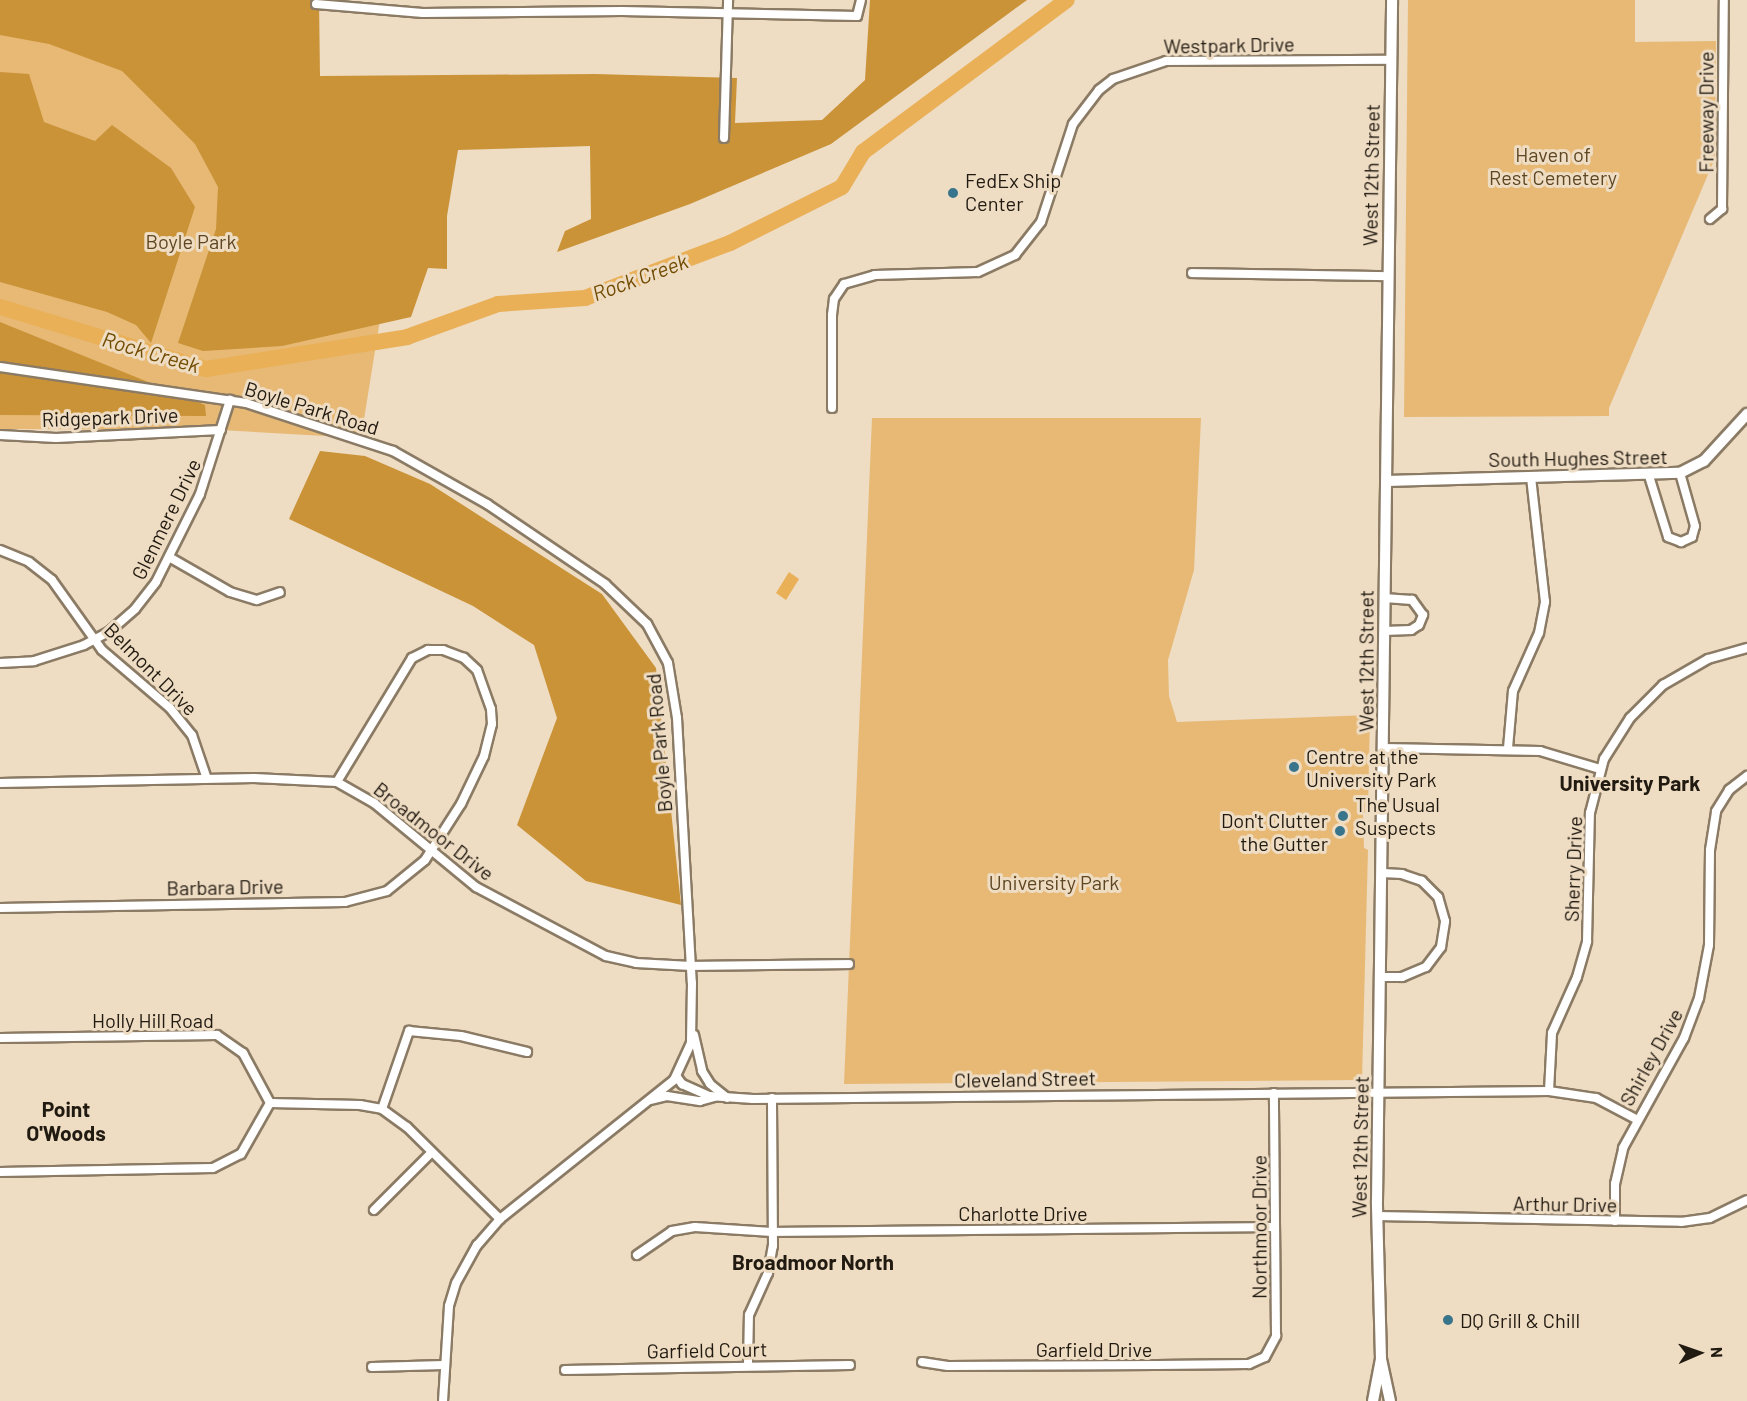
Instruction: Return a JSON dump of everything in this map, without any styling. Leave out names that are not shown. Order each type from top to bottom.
[{"type":"main road","name":"West 12th Street","points":[[1390,1401],[1381,1359],[1377,1216],[1392,0]]},
{"type":"main road","name":"South Hughes Street","points":[[1386,481],[1649,476],[1680,473],[1704,460],[1747,414]]},
{"type":"main road","name":"West 12th Street","points":[[1373,1401],[1381,1359]]},
{"type":"street","points":[[724,138],[728,0]]},
{"type":"street","points":[[316,4],[423,13],[728,13],[857,16],[861,0]]},
{"type":"street","name":"Freeway Drive","points":[[1710,219],[1722,209],[1724,0]]},
{"type":"street","name":"Westpark Drive","points":[[832,408],[832,315],[839,290],[854,280],[875,275],[978,272],[1015,255],[1041,222],[1073,124],[1099,90],[1113,79],[1166,61],[1391,60]]},
{"type":"street","points":[[1192,273],[1262,277],[1388,276]]},
{"type":"street","name":"Boyle Park Road","points":[[0,368],[230,400],[362,438],[437,474],[605,584],[647,624],[668,663],[677,718],[693,1030],[677,1077]]},
{"type":"street","name":"Glenmere Drive","points":[[0,663],[34,660],[95,639],[135,609],[169,557],[213,461],[230,400]]},
{"type":"street","name":"Ridgepark Drive","points":[[0,435],[56,438],[221,430]]},
{"type":"street","points":[[1649,476],[1668,537],[1681,542],[1692,537],[1695,526],[1680,473]]},
{"type":"street","points":[[1508,747],[1513,691],[1539,633],[1545,602],[1531,477]]},
{"type":"street","name":"Belmont Drive","points":[[0,550],[29,562],[52,580],[102,650],[183,722],[195,742],[207,779]]},
{"type":"street","points":[[169,557],[230,592],[257,600],[280,592]]},
{"type":"street","points":[[1384,598],[1412,600],[1423,615],[1419,625],[1411,630],[1384,631]]},
{"type":"street","name":"Sherry Drive","points":[[1549,1091],[1552,1033],[1577,977],[1587,941],[1589,829],[1600,769],[1621,731],[1653,693],[1693,666],[1747,648]]},
{"type":"street","name":"Barbara Drive","points":[[0,908],[363,900],[397,885],[432,850],[461,804],[490,737],[487,690],[477,670],[464,658],[437,650],[409,660],[337,782]]},
{"type":"street","points":[[1384,748],[1508,747],[1550,752],[1600,769]]},
{"type":"street","name":"Shirley Drive","points":[[1615,1221],[1617,1172],[1636,1119],[1664,1075],[1696,1009],[1709,945],[1713,823],[1721,800],[1747,776]]},
{"type":"street","name":"Broadmoor Drive","points":[[0,783],[313,778],[337,782],[374,802],[476,888],[585,947],[636,963],[691,966],[849,964]]},
{"type":"street","points":[[1381,977],[1412,975],[1426,967],[1443,941],[1445,921],[1438,897],[1422,881],[1401,874],[1382,873]]},
{"type":"street","points":[[693,1030],[702,1071],[710,1084],[727,1098]]},
{"type":"street","points":[[382,1109],[409,1031],[461,1036],[527,1052]]},
{"type":"street","name":"Holly Hill Road","points":[[0,1038],[217,1035],[243,1053],[270,1103]]},
{"type":"street","points":[[443,1401],[446,1323],[456,1283],[477,1245],[500,1219],[677,1077]]},
{"type":"street","name":"Cleveland Street","points":[[677,1077],[682,1084],[714,1097],[727,1098],[1549,1091],[1596,1098],[1636,1119]]},
{"type":"street","name":"Northmoor Drive","points":[[1265,1358],[1276,1336],[1274,1093]]},
{"type":"street","points":[[646,1101],[667,1096],[700,1101],[714,1097]]},
{"type":"street","points":[[748,1365],[749,1316],[768,1273],[772,1232],[772,1098]]},
{"type":"street","points":[[0,1172],[213,1168],[241,1154],[270,1103],[360,1105],[382,1109],[407,1127],[500,1219]]},
{"type":"street","points":[[374,1210],[431,1153]]},
{"type":"street","name":"Arthur Drive","points":[[1377,1216],[1696,1221],[1723,1214],[1747,1200]]},
{"type":"street","name":"Charlotte Drive","points":[[637,1255],[672,1231],[688,1228],[772,1232],[1274,1227]]},
{"type":"street","name":"Garfield Drive","points":[[922,1362],[948,1366],[1249,1364],[1265,1358]]},
{"type":"street","points":[[372,1367],[444,1365]]},
{"type":"street","name":"Garfield Court","points":[[565,1370],[850,1365]]},
{"type":"green space","name":"Boyle Park","points":[[0,0],[298,72],[400,195],[361,438],[221,430],[0,429]]},
{"type":"green space","name":"Haven of Rest Cemetery","points":[[1408,0],[1635,0],[1635,42],[1716,41],[1715,158],[1609,408],[1609,416],[1404,417]]},
{"type":"green space","name":"University Park","points":[[872,418],[1201,418],[1194,570],[1168,660],[1169,696],[1177,722],[1370,715],[1368,810],[1363,814],[1364,848],[1368,850],[1362,1080],[844,1084]]},
{"type":"shaded area","points":[[0,0],[319,0],[320,76],[595,74],[737,78],[735,123],[822,120],[865,80],[870,0],[1027,0],[831,144],[690,204],[557,252],[565,231],[591,219],[590,146],[458,150],[447,216],[447,269],[428,268],[411,317],[282,346],[203,351],[178,343],[216,229],[218,187],[195,144],[122,71],[49,44],[0,35]]},
{"type":"shaded area","points":[[0,72],[29,74],[44,122],[95,141],[112,125],[171,168],[195,207],[151,343],[136,325],[107,312],[0,282]]},
{"type":"shaded area","points":[[0,322],[205,405],[206,416],[0,415]]},
{"type":"shaded area","points":[[320,451],[365,456],[430,484],[602,594],[656,668],[681,905],[586,881],[517,825],[557,718],[534,645],[473,606],[289,519]]},
{"type":"shaded area","points":[[789,572],[799,579],[786,600],[776,593]]},
{"type":"waterway","name":"Rock Creek","points":[[0,307],[206,369],[407,337],[498,304],[585,298],[730,243],[842,187],[863,152],[1067,0]]},
{"type":"place","name":"FedEx Ship Center","points":[[953,193]]},
{"type":"place","name":"Centre at the University Park","points":[[1294,767]]},
{"type":"place","name":"The Usual Suspects","points":[[1343,816]]},
{"type":"place","name":"Don't Clutter the Gutter","points":[[1340,831]]},
{"type":"place","name":"DQ Grill & Chill","points":[[1448,1320]]},
{"type":"district","name":"University Park","points":[[1630,783]]},
{"type":"district","name":"Point O'Woods","points":[[66,1121]]},
{"type":"district","name":"Broadmoor North","points":[[813,1262]]}]
